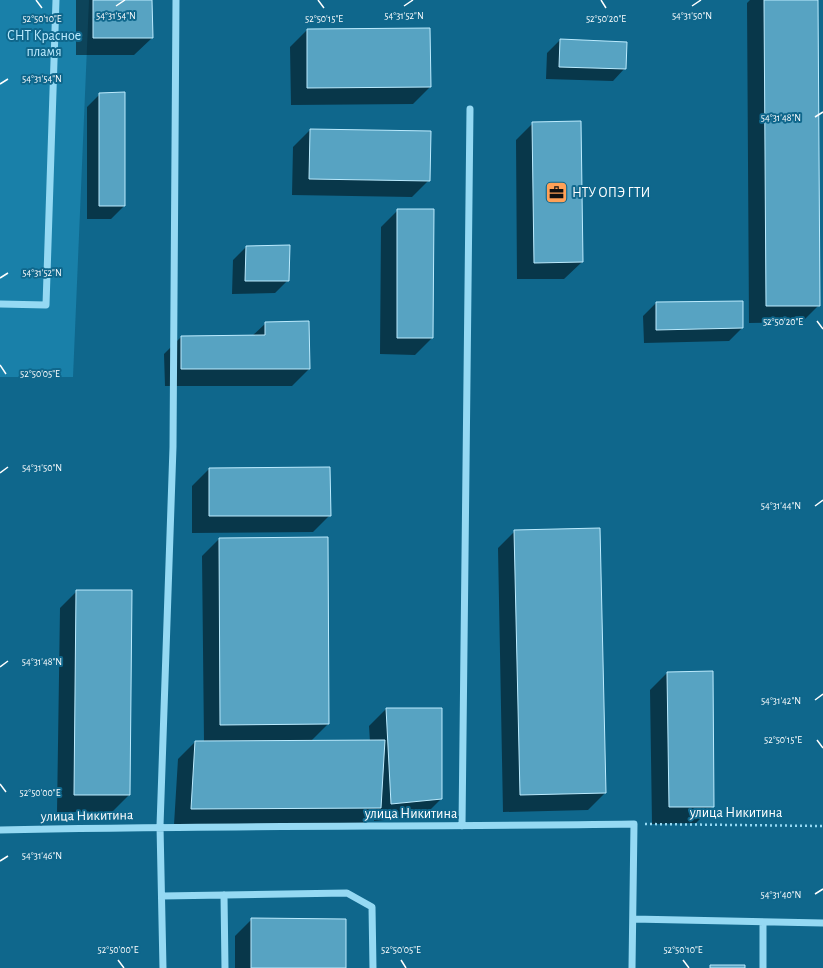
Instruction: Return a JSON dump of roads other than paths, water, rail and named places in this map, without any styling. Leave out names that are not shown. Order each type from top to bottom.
[{"type":"street","points":[[0,304],[46,305],[56,0]]},
{"type":"street","points":[[163,968],[160,826],[173,447],[176,0]]},
{"type":"street","points":[[462,826],[470,109]]},
{"type":"street","name":"улица Никитина","points":[[0,830],[160,826],[462,826],[634,824],[633,919]]},
{"type":"street","points":[[162,896],[347,893],[372,907],[373,968]]},
{"type":"street","points":[[224,895],[225,968]]},
{"type":"street","points":[[632,968],[633,919],[823,923]]},
{"type":"street","points":[[763,922],[763,968]]},
{"type":"place","name":"НТУ ОПЭ ГТИ","points":[[557,192]]},
{"type":"park label","name":"СНТ Красное пламя","points":[[44,44]]}]
